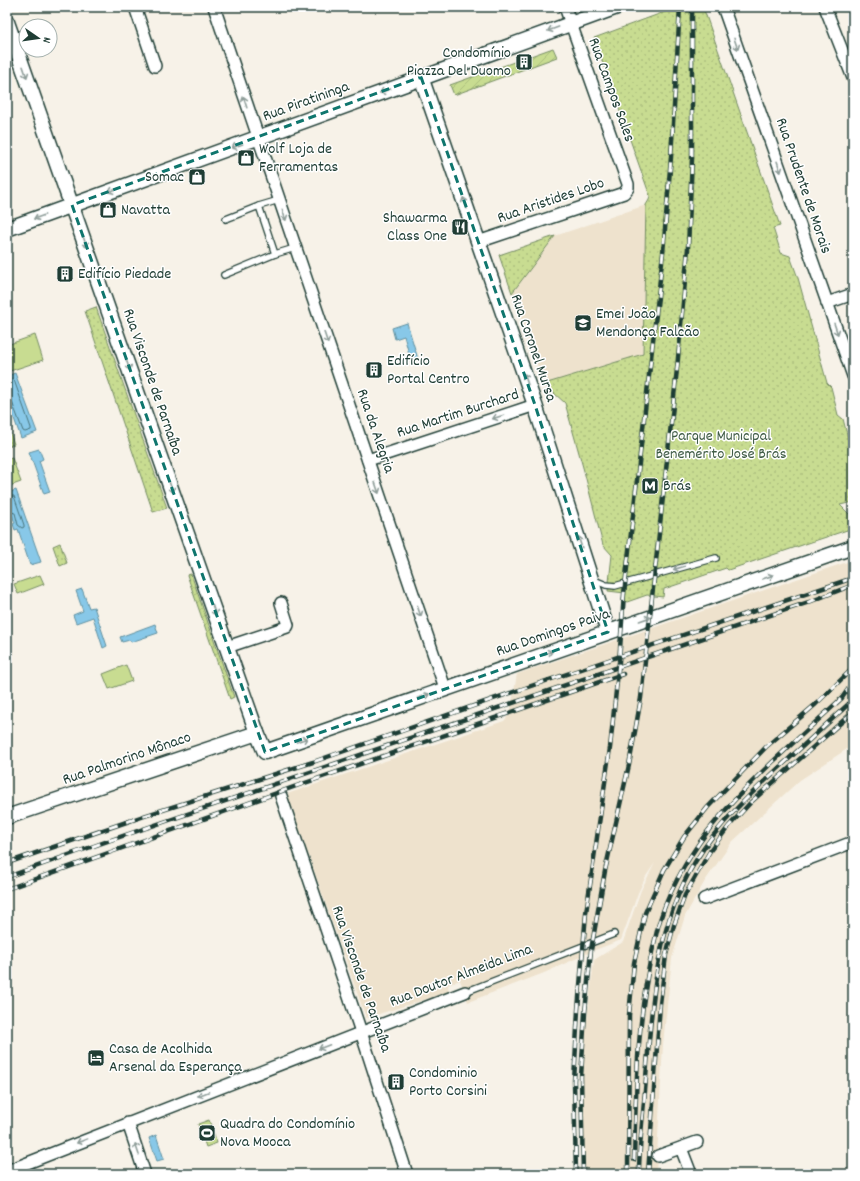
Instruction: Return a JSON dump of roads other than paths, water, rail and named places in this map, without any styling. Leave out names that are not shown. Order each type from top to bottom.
[{"type":"street","points":[[134,7],[155,66]]},
{"type":"street","name":"Rua da Alegria","points":[[214,7],[257,139],[445,688]]},
{"type":"street","name":"Rua Campos Sales","points":[[565,7],[628,184]]},
{"type":"street","name":"Rua Piratininga","points":[[7,229],[257,139],[421,77],[617,7]]},
{"type":"street","name":"Rua Prudente de Morais","points":[[724,7],[853,376]]},
{"type":"street","points":[[825,7],[853,78]]},
{"type":"street","name":"Rua Visconde de Parnaíba","points":[[7,22],[226,647],[265,752]]},
{"type":"street","name":"Rua Coronel Mursa","points":[[421,77],[535,405],[608,632]]},
{"type":"street","name":"Rua Aristides Lobo","points":[[478,242],[624,193],[628,188],[628,184]]},
{"type":"street","points":[[827,303],[853,294]]},
{"type":"street","name":"Rua Martim Burchard","points":[[368,460],[535,405]]},
{"type":"street","name":"Rua Domingos Paiva","points":[[265,752],[853,547]]},
{"type":"street","points":[[226,647],[287,627],[288,625],[280,603]]},
{"type":"street","name":"Rua Palmorino Mônaco","points":[[7,817],[257,733]]},
{"type":"street","name":"Rua Visconde de Parnaíba","points":[[281,796],[361,1032],[407,1174]]},
{"type":"street","points":[[704,899],[853,842]]},
{"type":"street","name":"Rua Doutor Almeida Lima","points":[[7,1171],[464,992]]},
{"type":"street","points":[[128,1123],[145,1174]]},
{"type":"street","points":[[658,1156],[697,1142]]},
{"type":"street","points":[[681,1148],[691,1174]]},
{"type":"lane","points":[[226,219],[278,200]]},
{"type":"lane","points":[[259,206],[275,254]]},
{"type":"lane","points":[[224,275],[275,254],[295,248]]},
{"type":"lane","points":[[592,579],[606,586],[615,586],[716,558]]},
{"type":"lane","name":"Rua Doutor Almeida Lima","points":[[464,992],[614,934]]},
{"type":"water","points":[[407,323],[418,359],[411,361],[404,336],[395,339],[392,328]]},
{"type":"water","points":[[15,373],[37,432],[21,438],[7,399],[7,376]]},
{"type":"water","points":[[39,449],[43,459],[39,461],[50,492],[44,494],[29,452]]},
{"type":"water","points":[[16,490],[41,562],[30,565],[18,529],[15,530],[13,524],[15,523],[12,515],[9,515],[7,506],[9,505],[7,493]]},
{"type":"water","points":[[82,589],[89,608],[94,607],[107,646],[103,648],[93,617],[76,623],[73,615],[83,611],[76,591]]},
{"type":"water","points":[[155,624],[158,633],[131,642],[130,640],[122,642],[120,637]]},
{"type":"water","points":[[156,1135],[164,1159],[157,1161],[149,1138]]},
{"type":"railway","points":[[576,1174],[574,1081],[586,913],[610,748],[624,594],[663,253],[671,157],[680,7]]},
{"type":"railway","points":[[583,1174],[581,1077],[591,950],[605,871],[629,765],[641,698],[677,369],[688,248],[692,159],[692,7]]},
{"type":"railway","points":[[7,863],[144,816],[313,762],[525,688],[853,578]]},
{"type":"railway","points":[[7,877],[105,842],[809,602],[853,585]]},
{"type":"railway","points":[[628,1174],[629,1015],[634,963],[645,913],[664,870],[684,837],[708,807],[767,746],[816,704],[853,668]]},
{"type":"railway","points":[[7,889],[302,784],[623,674]]},
{"type":"railway","points":[[634,1160],[638,1056],[643,1004],[657,930],[671,892],[684,866],[716,821],[761,773],[842,698],[853,682]]},
{"type":"railway","points":[[639,1174],[651,1022],[658,967],[671,913],[682,887],[695,862],[716,832],[728,818],[766,780],[853,700]]},
{"type":"railway","points":[[648,1174],[660,1004],[666,955],[674,925],[685,895],[710,851],[729,826],[751,802],[853,712]]},
{"type":"place","name":"Condomínio Piazza Del Duomo","points":[[524,62]]},
{"type":"place","name":"Wolf Loja de Ferramentas","points":[[246,158]]},
{"type":"place","name":"Somac","points":[[197,177]]},
{"type":"place","name":"Navatta","points":[[108,210]]},
{"type":"place","name":"Shawarma Class One","points":[[460,227]]},
{"type":"place","name":"Edifício Piedade","points":[[65,274]]},
{"type":"place","name":"Emei João Mendonça Falcão","points":[[583,323]]},
{"type":"place","name":"Edifício Portal Centro","points":[[374,370]]},
{"type":"place","name":"Brás","points":[[650,486]]},
{"type":"place","name":"Casa de Acolhida Arsenal da Esperança","points":[[96,1058]]},
{"type":"place","name":"Condominio Porto Corsini","points":[[396,1082]]},
{"type":"place","name":"Quadra do Condomínio Nova Mooca","points":[[207,1133]]},
{"type":"park label","name":"Parque Municipal Benemérito José Brás","points":[[721,445]]}]
